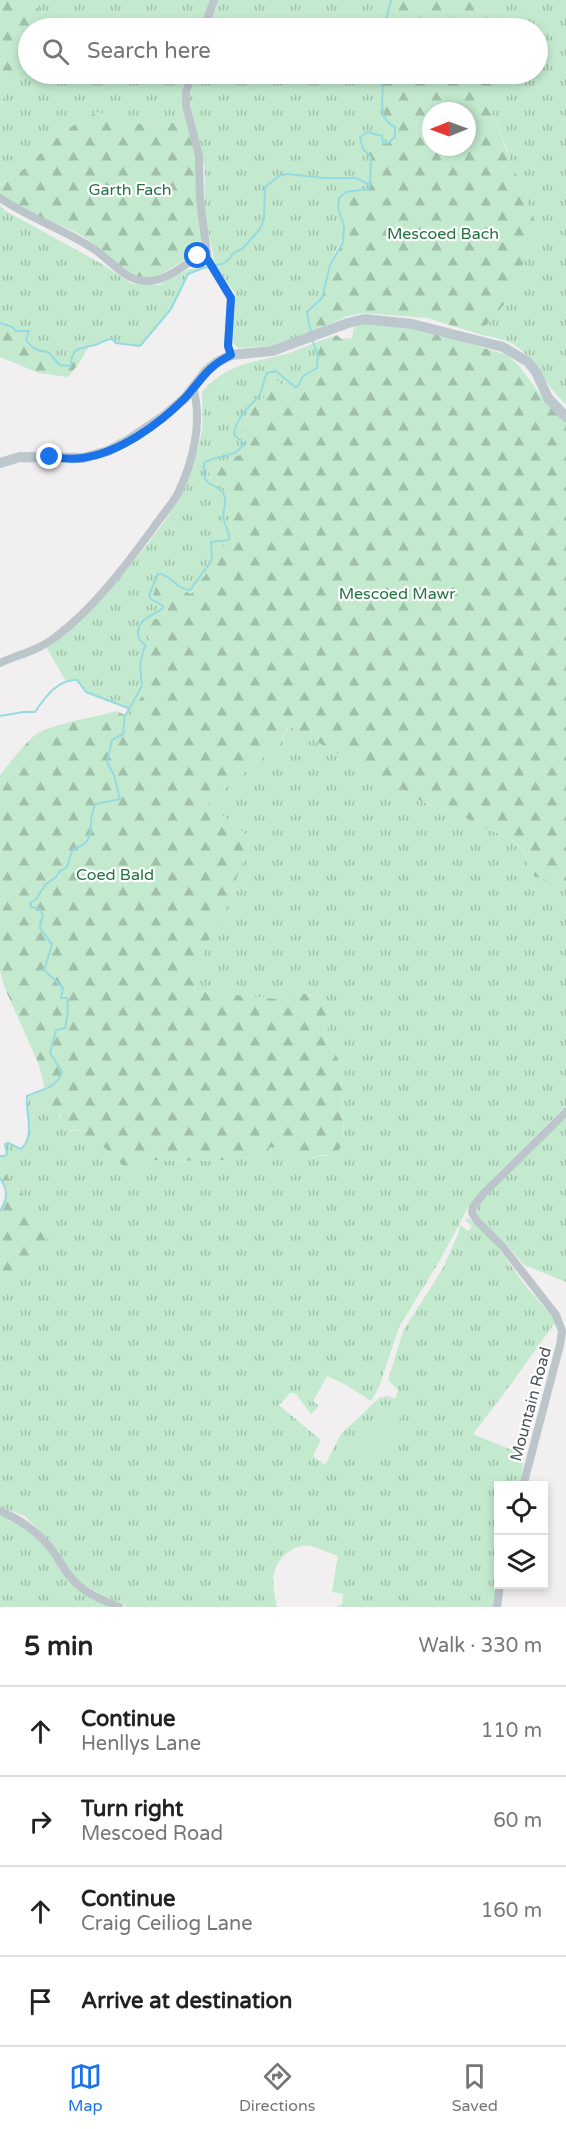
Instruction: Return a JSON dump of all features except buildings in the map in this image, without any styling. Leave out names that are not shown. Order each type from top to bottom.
[{"type":"street","points":[[208,18],[214,0]]},
{"type":"street","points":[[189,84],[186,105],[199,156],[200,201],[208,260],[231,298],[228,346],[231,355]]},
{"type":"street","points":[[0,198],[27,215],[48,223],[96,250],[134,280],[148,282],[161,278],[198,256],[208,260]]},
{"type":"street","points":[[0,463],[20,457],[75,459],[97,455],[144,431],[185,398],[206,371],[231,355],[272,351],[348,323],[364,320],[412,324],[503,347],[528,362],[536,372],[548,398],[566,417]]},
{"type":"street","points":[[0,663],[31,652],[56,637],[72,623],[122,568],[177,495],[194,447],[197,431],[197,401],[193,387]]},
{"type":"street","name":"Mountain Road","points":[[524,1481],[562,1331],[556,1315],[503,1246],[477,1221],[472,1213],[484,1193],[566,1112]]},
{"type":"street","points":[[0,1511],[24,1522],[37,1532],[68,1575],[84,1590],[118,1607]]},
{"type":"street","points":[[497,1607],[499,1589]]},
{"type":"green space","points":[[0,0],[30,0],[46,18],[18,18],[18,75],[5,94],[0,111]]},
{"type":"green space","points":[[30,0],[210,0],[204,18],[46,18]]},
{"type":"green space","points":[[218,0],[391,0],[385,18],[209,18]]},
{"type":"green space","points":[[392,0],[489,0],[496,18],[385,18]]},
{"type":"green space","points":[[489,0],[566,0],[566,404],[530,359],[516,346],[479,334],[489,323],[508,151],[492,114],[499,94],[498,84],[548,84],[548,18],[496,18]]},
{"type":"green space","points":[[18,75],[18,84],[185,84],[183,98],[187,122],[143,125],[96,112],[64,131],[24,169],[0,186],[0,111],[5,94]]},
{"type":"green space","points":[[192,84],[381,84],[382,113],[395,127],[395,137],[388,143],[363,149],[371,157],[370,185],[368,189],[356,190],[339,213],[344,229],[342,241],[329,266],[322,296],[307,312],[311,332],[270,346],[238,348],[233,343],[235,293],[215,265],[204,210],[205,169],[189,98]]},
{"type":"green space","name":"Mescoed Bach","points":[[382,84],[498,84],[499,94],[492,114],[537,226],[511,296],[479,334],[427,318],[363,313],[348,316],[311,332],[307,312],[322,298],[330,265],[343,242],[344,227],[338,208],[339,198],[346,192],[368,189],[370,185],[371,157],[363,149],[360,137],[368,132],[382,136],[383,143],[388,143],[395,137],[395,127],[388,123],[382,110]]},
{"type":"green space","name":"Garth Fach","points":[[96,112],[143,125],[187,122],[196,153],[196,203],[205,253],[192,256],[155,276],[139,277],[123,269],[86,238],[27,211],[0,194],[0,186],[24,169],[64,131]]},
{"type":"green space","points":[[0,205],[4,210],[102,264],[132,284],[158,285],[189,269],[203,268],[188,274],[171,309],[140,346],[116,343],[112,339],[78,349],[71,359],[71,366],[59,364],[46,358],[30,345],[26,340],[30,333],[16,331],[0,323]]},
{"type":"green space","points":[[0,323],[16,331],[29,331],[26,340],[36,349],[48,352],[60,365],[70,366],[74,352],[89,346],[68,377],[39,373],[0,357]]},
{"type":"green space","name":"Mescoed Mawr","points":[[362,323],[421,329],[507,355],[520,367],[545,401],[566,420],[566,882],[535,877],[529,870],[524,850],[510,838],[478,825],[454,811],[419,800],[369,769],[288,726],[280,744],[208,804],[250,838],[227,907],[203,954],[194,991],[277,999],[305,994],[334,1012],[336,1015],[324,1034],[341,1064],[344,1142],[338,1151],[332,1154],[307,1160],[299,1159],[290,1150],[281,1147],[269,1148],[269,1155],[213,1161],[146,1160],[137,1170],[128,1171],[105,1148],[83,1139],[79,1130],[67,1131],[62,1124],[61,1115],[47,1099],[39,1065],[4,986],[0,970],[0,775],[38,733],[116,711],[130,717],[149,684],[144,669],[150,645],[146,624],[164,615],[169,606],[153,595],[159,580],[191,594],[217,559],[217,545],[234,546],[230,519],[230,492],[210,479],[209,466],[240,455],[250,446],[242,431],[251,407],[266,396],[273,377],[289,391],[299,393],[307,380],[320,377],[318,355],[314,343],[337,335],[341,339],[352,338],[354,326]]},
{"type":"green space","points":[[314,343],[318,355],[320,377],[299,393],[289,391],[273,377],[266,396],[251,407],[242,431],[250,446],[241,455],[209,466],[210,479],[230,492],[230,519],[234,546],[217,559],[191,594],[159,580],[169,606],[164,615],[146,625],[150,645],[144,669],[149,684],[130,718],[126,714],[128,708],[86,692],[77,680],[66,681],[46,647],[60,638],[97,603],[138,556],[170,513],[186,482],[199,446],[202,429],[202,392],[220,376],[239,366],[286,354]]},
{"type":"green space","points":[[289,726],[369,769],[419,800],[454,811],[478,825],[510,838],[524,851],[529,870],[535,877],[566,882],[566,1106],[498,1173],[469,1206],[440,1260],[399,1327],[379,1387],[371,1401],[327,1376],[313,1401],[319,1406],[311,1414],[295,1393],[290,1393],[279,1405],[321,1440],[313,1456],[325,1465],[341,1434],[379,1398],[388,1396],[395,1399],[398,1390],[388,1380],[403,1331],[443,1268],[460,1225],[468,1231],[472,1226],[465,1220],[468,1218],[495,1243],[524,1284],[556,1321],[473,1434],[524,1455],[521,1481],[494,1481],[494,1589],[496,1589],[494,1607],[337,1607],[342,1604],[343,1594],[332,1592],[338,1556],[314,1547],[300,1546],[289,1551],[275,1570],[273,1578],[277,1607],[127,1607],[81,1584],[54,1546],[25,1516],[0,1507],[0,1281],[19,1269],[51,1232],[24,1204],[20,1192],[0,1168],[0,1156],[7,1154],[5,1144],[8,1143],[20,1149],[28,1138],[27,1096],[45,1089],[62,1124],[70,1131],[79,1130],[83,1139],[105,1148],[128,1171],[145,1160],[213,1161],[269,1155],[269,1148],[281,1147],[312,1159],[316,1156],[326,1156],[344,1136],[341,1064],[324,1034],[336,1015],[333,1012],[307,994],[277,999],[194,991],[203,954],[227,907],[250,838],[208,804],[280,744]]},
{"type":"green space","points":[[566,1116],[566,1282],[524,1265],[506,1244],[480,1221],[476,1210],[480,1201]]},
{"type":"green space","points":[[0,1168],[20,1192],[25,1204],[51,1232],[30,1261],[0,1281],[0,1211],[7,1195],[7,1189],[0,1178]]},
{"type":"green space","points":[[385,1405],[402,1415],[371,1465],[354,1455]]},
{"type":"green space","points":[[0,1513],[14,1520],[45,1544],[68,1579],[113,1607],[0,1607]]},
{"type":"waterway","points":[[386,18],[391,0]]},
{"type":"waterway","points":[[311,333],[307,312],[322,298],[330,265],[343,242],[344,226],[338,208],[339,198],[346,192],[368,189],[370,185],[371,157],[363,149],[360,137],[368,132],[382,136],[383,143],[388,143],[395,137],[395,127],[388,123],[382,110],[382,84]]},
{"type":"waterway","points":[[215,265],[226,262],[233,253],[242,249],[260,229],[264,219],[265,187],[279,176],[287,174],[324,178],[356,178],[370,185]]},
{"type":"waterway","points":[[0,323],[16,331],[29,331],[26,340],[31,346],[48,352],[60,365],[71,366],[75,351],[108,340],[140,346],[171,309],[188,274],[210,267]]},
{"type":"waterway","points":[[0,1156],[7,1154],[5,1144],[8,1143],[21,1149],[28,1137],[27,1096],[52,1085],[62,1072],[50,1053],[56,1030],[65,1028],[68,1001],[67,998],[61,998],[63,988],[44,970],[52,945],[40,927],[43,916],[40,909],[31,907],[30,903],[36,899],[46,884],[67,867],[72,851],[88,839],[93,809],[96,804],[120,799],[114,775],[107,762],[112,740],[123,734],[125,716],[142,686],[140,664],[145,645],[139,639],[138,633],[144,620],[162,609],[163,606],[151,599],[149,595],[158,574],[167,576],[181,588],[190,590],[212,560],[211,542],[229,540],[223,517],[224,496],[219,489],[206,481],[204,463],[236,452],[241,448],[244,443],[234,435],[237,423],[259,396],[267,373],[276,371],[295,387],[298,386],[303,376],[317,368],[318,355],[312,339]]},
{"type":"waterway","points":[[0,716],[35,712],[48,695],[58,686],[70,680],[77,680],[86,692],[128,708]]},
{"type":"waterway","points":[[0,1178],[6,1194],[0,1211]]},
{"type":"route","points":[[50,457],[83,458],[108,451],[127,441],[163,417],[185,398],[206,371],[231,355],[228,346],[231,298],[208,260],[198,256]]},
{"type":"park label","name":"Coed Bald","points":[[115,874]]}]
